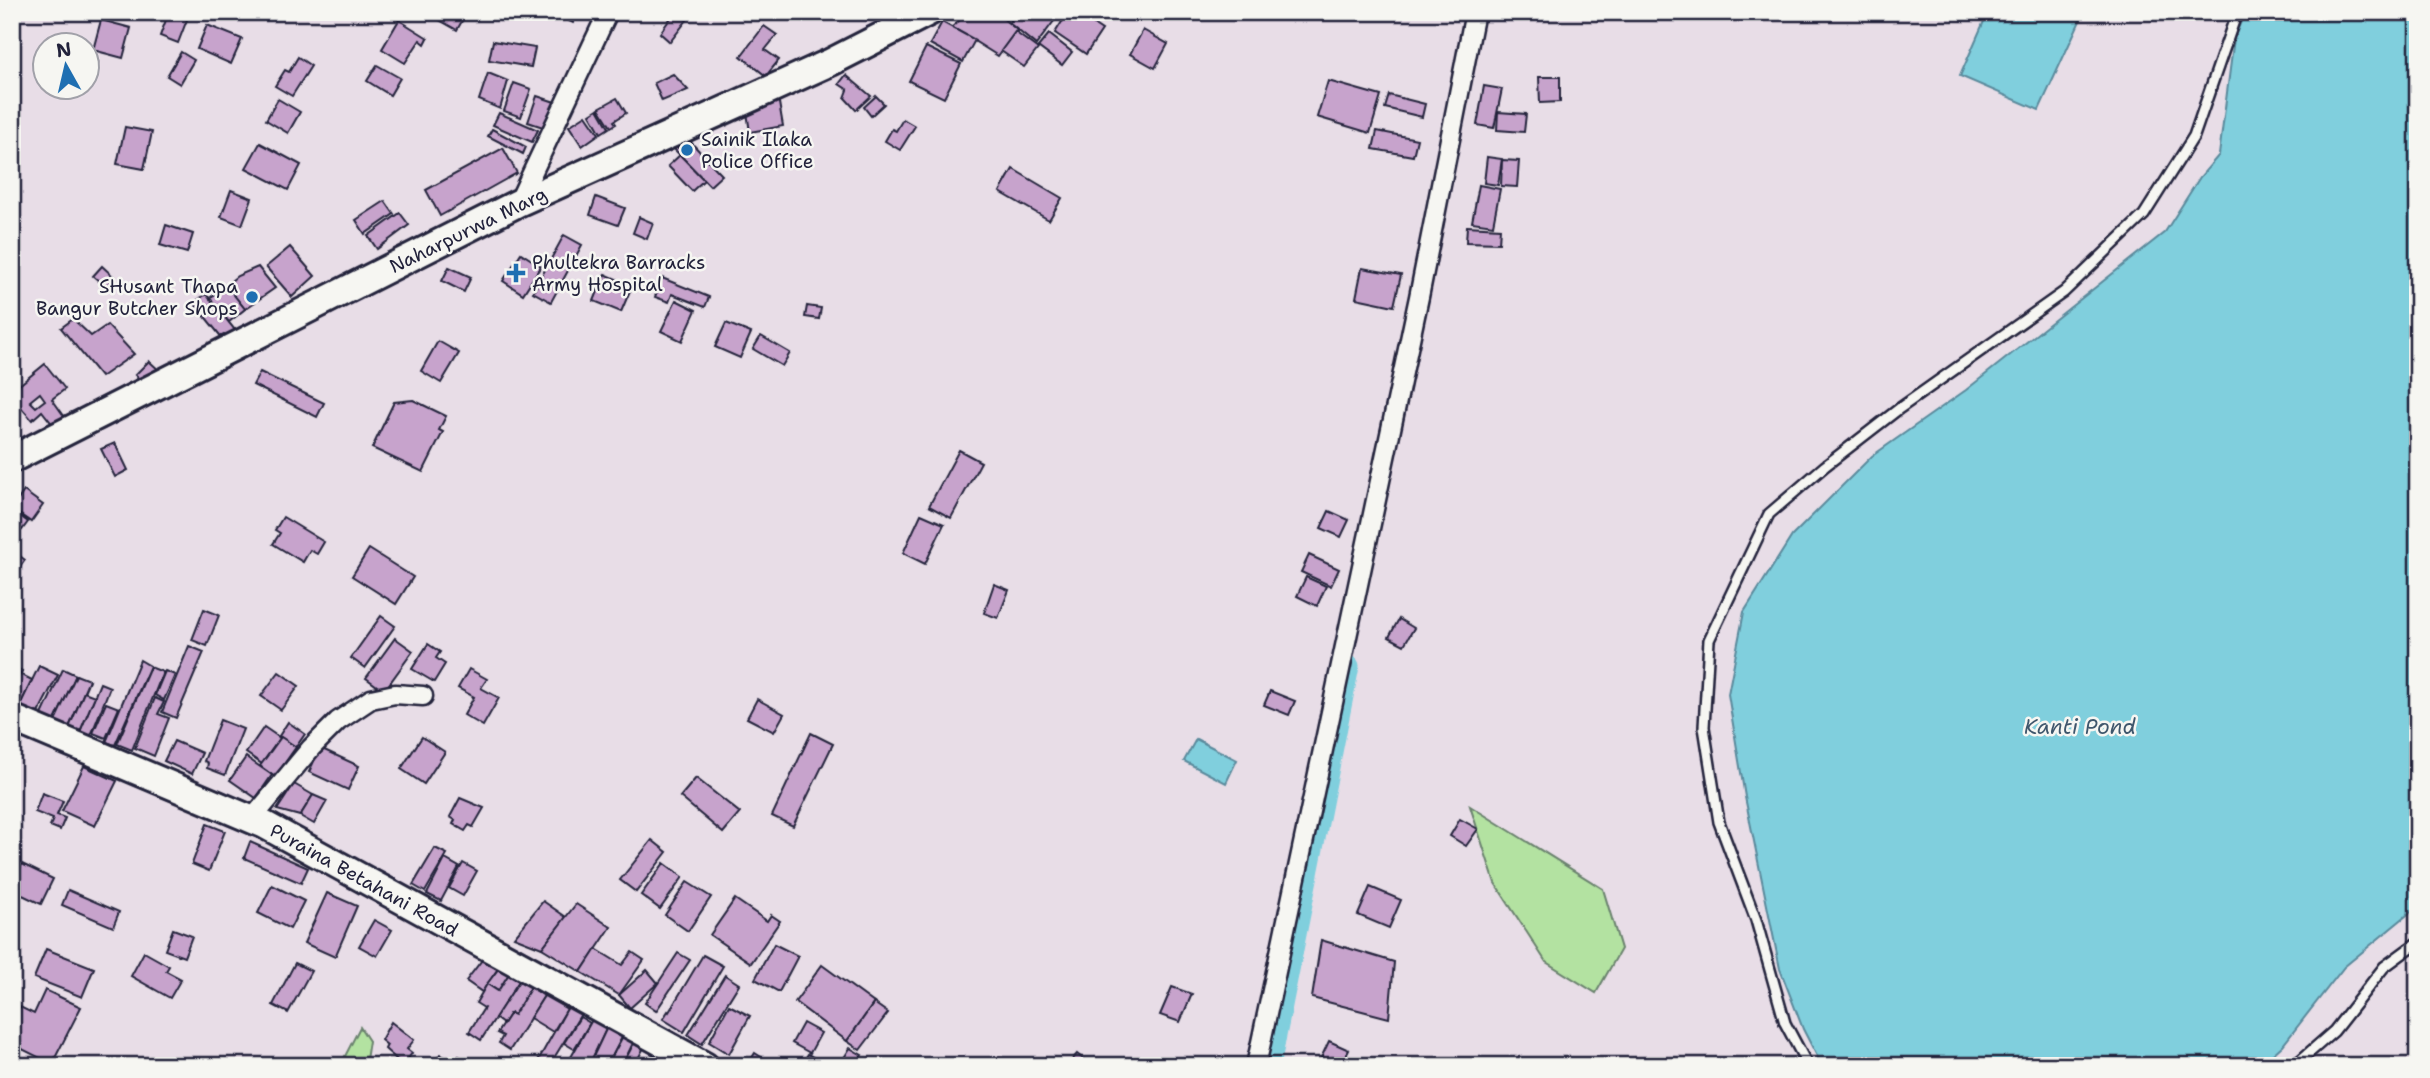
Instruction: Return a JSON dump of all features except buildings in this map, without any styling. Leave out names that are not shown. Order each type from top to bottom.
[{"type":"main road","name":"Naharpurwa Marg","points":[[12,459],[518,203],[819,67],[929,12]]},
{"type":"main road","name":"Puraina Betahani Road","points":[[14,722],[252,819],[705,1066]]},
{"type":"street","points":[[518,203],[608,12]]},
{"type":"street","points":[[1256,1066],[1416,311],[1475,12]]},
{"type":"street","points":[[252,819],[311,748],[338,721],[372,699],[395,694],[424,696]]},
{"type":"lane","points":[[1808,1066],[1785,1023],[1756,920],[1719,822],[1704,727],[1709,640],[1769,513],[1900,408],[2064,292],[2144,215],[2194,136],[2237,12]]},
{"type":"lane","points":[[2294,1066],[2334,1031],[2384,967],[2418,942]]},
{"type":"green space","points":[[1470,806],[1603,889],[1621,949],[1596,993],[1546,962],[1495,883]]},
{"type":"green space","points":[[360,1027],[369,1041],[365,1066],[340,1066]]},
{"type":"water","points":[[1988,12],[2084,12],[2039,110],[1960,76]]},
{"type":"water","name":"Kanti Pond","points":[[2245,12],[2418,12],[2418,906],[2344,967],[2283,1045],[2260,1066],[1822,1066],[1803,1029],[1780,969],[1745,797],[1728,694],[1744,612],[1792,536],[1872,456],[1966,390],[2165,232],[2200,177],[2219,155],[2234,38]]},
{"type":"water","points":[[1196,739],[1237,760],[1226,783],[1184,761]]},
{"type":"waterway","points":[[1270,1066],[1349,666]]},
{"type":"place","name":"Sainik Ilaka Police Office","points":[[687,150]]},
{"type":"place","name":"Phultekra Barracks Army Hospital","points":[[516,273]]},
{"type":"place","name":"SHusant Thapa Bangur Butcher Shops","points":[[252,297]]}]
